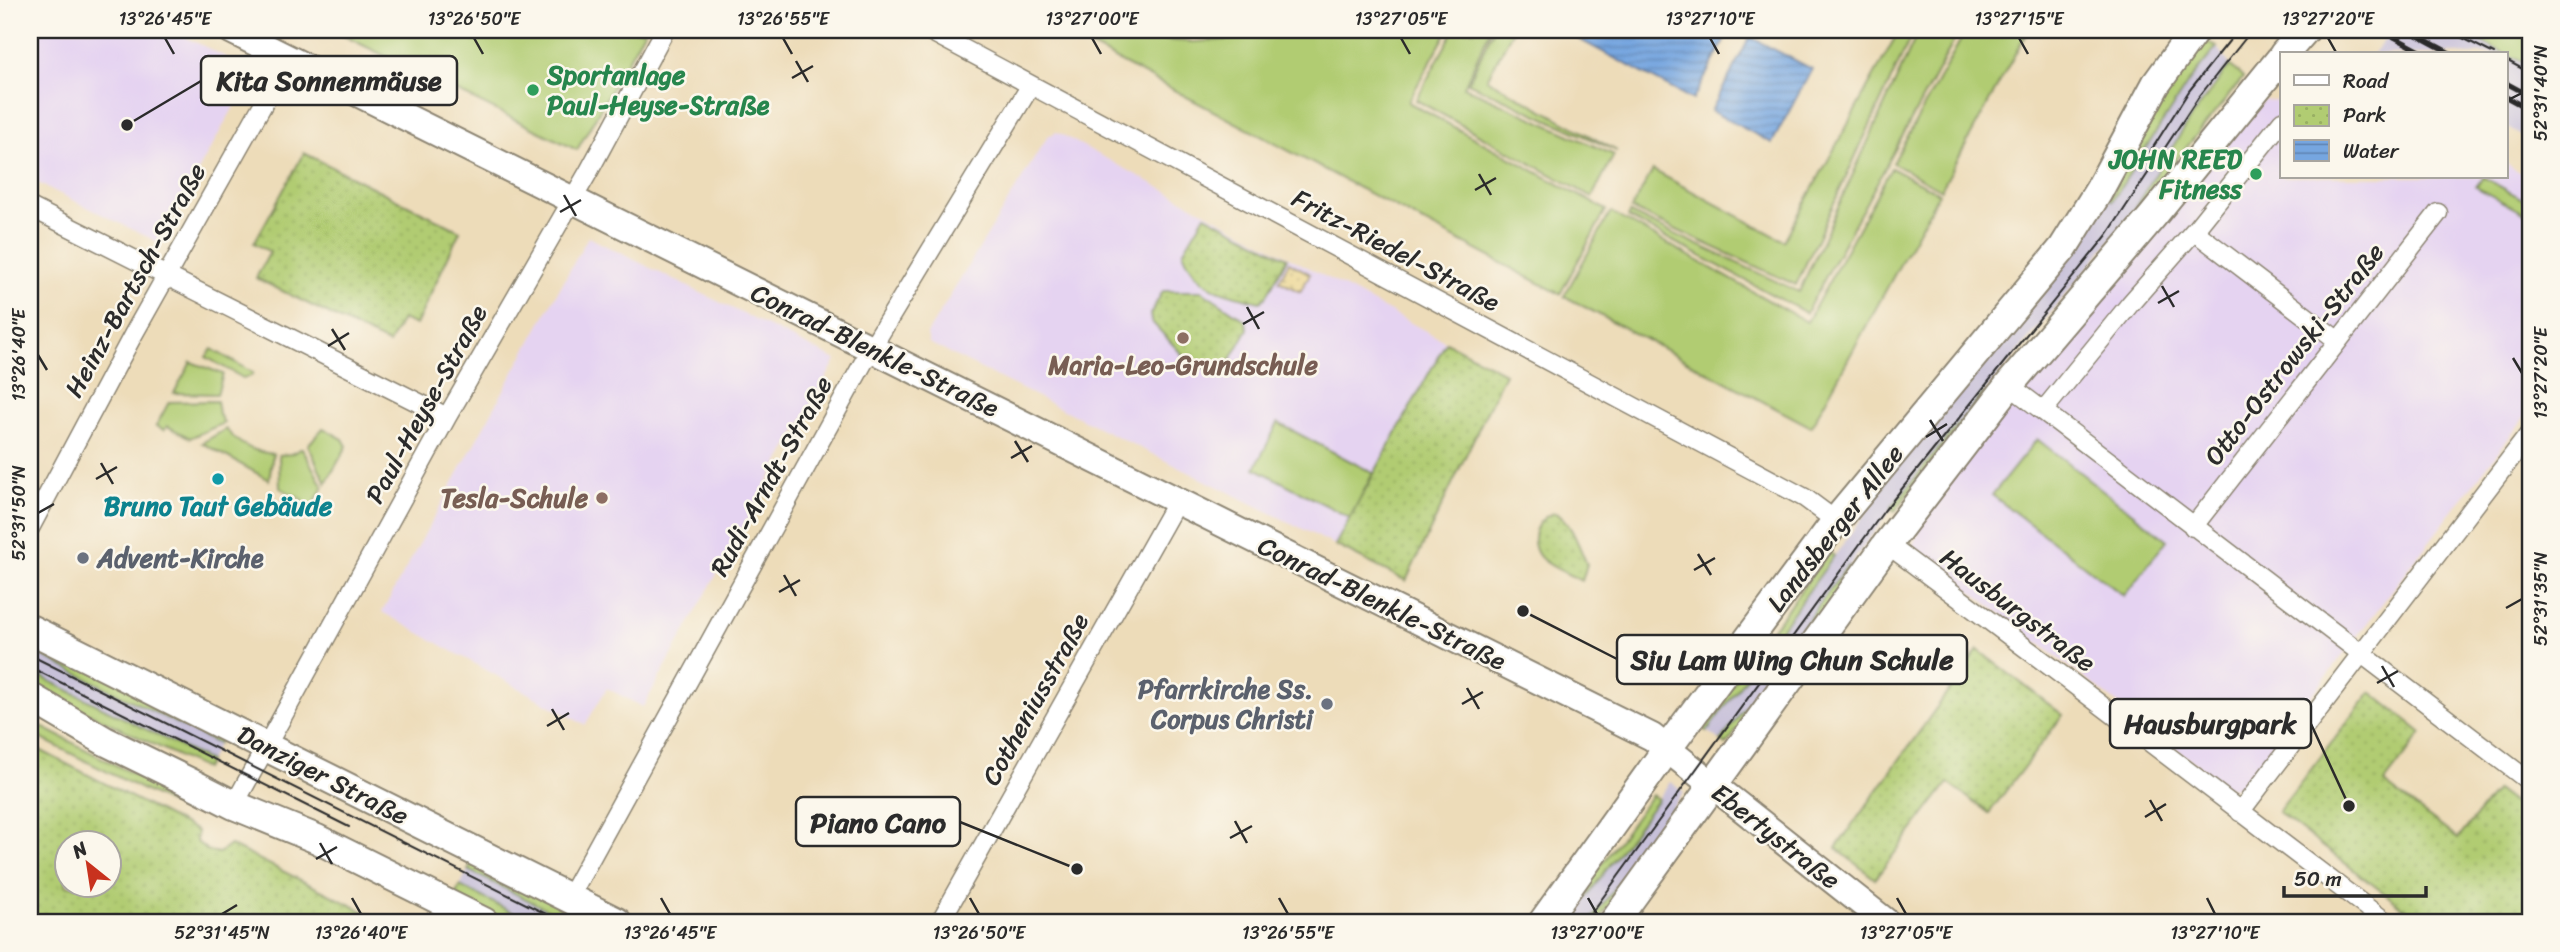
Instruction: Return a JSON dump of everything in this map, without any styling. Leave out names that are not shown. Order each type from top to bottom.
[{"type":"main road","name":"Landsberger Allee","points":[[1543,922],[1836,521],[2063,248],[2098,192],[2156,84],[2195,30]]},
{"type":"main road","name":"Landsberger Allee","points":[[2286,52],[2305,30]]},
{"type":"main road","name":"Landsberger Allee","points":[[1614,922],[1887,544],[2009,385],[2280,59]]},
{"type":"main road","name":"Danziger Straße","points":[[30,629],[617,922]]},
{"type":"main road","points":[[30,697],[105,741],[234,804],[317,839],[484,922]]},
{"type":"street","name":"Conrad-Blenkle-Straße","points":[[231,30],[1572,696],[1652,737],[1667,749]]},
{"type":"street","name":"Paul-Heyse-Straße","points":[[234,804],[447,417],[572,201],[665,30]]},
{"type":"street","name":"Fritz-Riedel-Straße","points":[[928,30],[1805,498],[1836,521]]},
{"type":"street","name":"Heinz-Bartsch-Straße","points":[[30,528],[166,276],[289,58]]},
{"type":"street","name":"Rudi-Arndt-Straße","points":[[569,898],[872,347],[1031,85]]},
{"type":"street","points":[[2043,411],[2280,124]]},
{"type":"street","points":[[30,207],[447,417]]},
{"type":"street","name":"Otto-Ostrowski-Straße","points":[[2193,527],[2438,213]]},
{"type":"street","points":[[2194,231],[2337,340]]},
{"type":"street","points":[[2009,385],[2530,782]]},
{"type":"street","points":[[2240,812],[2530,433]]},
{"type":"street","name":"Cotheniusstraße","points":[[940,922],[1177,501]]},
{"type":"street","name":"Hausburgstraße","points":[[1887,544],[2386,922]]},
{"type":"street","name":"Ebertystraße","points":[[1667,749],[1886,922]]},
{"type":"shaded area","points":[[30,30],[171,30],[254,71],[158,242],[30,179]]},
{"type":"shaded area","points":[[2393,30],[2530,30],[2530,141],[2508,128],[2508,52],[2375,52]]},
{"type":"shaded area","points":[[2217,47],[2230,65],[2207,93],[2126,222],[1919,471],[1721,741],[1707,731],[1873,503],[1876,498],[1874,495],[2109,198],[2112,200],[2189,81]]},
{"type":"shaded area","points":[[2264,100],[2280,102],[2280,178],[2508,178],[2508,165],[2530,178],[2530,410],[2244,784],[2233,788],[2226,787],[1928,558],[1920,560],[1914,555],[1911,548],[1919,535],[1916,531],[1919,524],[1997,420]]},
{"type":"shaded area","name":"Maria-Leo-Grundschule","points":[[1057,132],[1446,342],[1335,545],[929,343],[927,334],[1048,136]]},
{"type":"shaded area","name":"Tesla-Schule","points":[[588,237],[836,360],[643,707],[607,688],[585,725],[382,612]]},
{"type":"shaded area","points":[[30,650],[218,744],[209,761],[30,671]]},
{"type":"shaded area","points":[[1670,782],[1684,792],[1590,922],[1568,922]]},
{"type":"shaded area","points":[[468,870],[572,922],[532,922],[460,886]]},
{"type":"green space","name":"Sportanlage Paul-Heyse-Straße","points":[[332,30],[645,30],[577,150]]},
{"type":"green space","points":[[1060,30],[1111,30],[1152,39],[1193,42],[1237,39],[1269,30],[1448,30],[1408,102],[1606,210],[1560,294]]},
{"type":"green space","points":[[1131,30],[1245,30],[1188,36]]},
{"type":"green space","points":[[1454,30],[1490,30],[1464,87],[1614,155],[1592,197],[1416,100]]},
{"type":"green space","points":[[1493,30],[1513,30],[1487,79],[1617,151],[1468,83]]},
{"type":"green space","points":[[1892,30],[1914,30],[1796,285],[1631,209],[1653,170],[1784,241],[1897,34]]},
{"type":"green space","points":[[1919,30],[1960,30],[1806,313],[1628,217],[1630,213],[1799,292]]},
{"type":"green space","points":[[1966,30],[2028,30],[1941,190],[1893,163]]},
{"type":"green space","points":[[2458,30],[2520,30],[2530,36],[2530,66],[2508,55],[2508,52],[2502,52]]},
{"type":"green space","points":[[2203,40],[2217,47],[2189,81],[2112,201],[2109,198],[2163,99]]},
{"type":"green space","points":[[2230,65],[2243,78],[2126,222],[2188,122]]},
{"type":"green space","points":[[304,153],[460,231],[416,325],[402,319],[389,344],[256,278],[270,252],[254,243]]},
{"type":"green space","points":[[1891,168],[1939,193],[1811,427],[1564,296],[1611,212],[1807,322]]},
{"type":"green space","points":[[2485,178],[2530,203],[2530,217],[2476,187]]},
{"type":"green space","points":[[1205,215],[1287,258],[1266,297],[1260,302],[1214,288],[1196,275],[1189,265],[1183,252]]},
{"type":"green space","points":[[1163,291],[1202,291],[1245,320],[1248,329],[1223,371],[1196,367],[1190,363],[1151,321],[1150,314]]},
{"type":"green space","points":[[1446,342],[1505,373],[1406,581],[1335,545]]},
{"type":"green space","points":[[212,349],[253,373],[243,378],[206,357]]},
{"type":"green space","points":[[191,362],[223,374],[217,394],[174,393]]},
{"type":"green space","points":[[1982,394],[1984,395],[1895,511],[1891,508]]},
{"type":"green space","points":[[217,401],[224,423],[190,438],[167,426],[164,430],[156,426],[169,402]]},
{"type":"green space","points":[[1278,423],[1373,473],[1350,518],[1255,468]]},
{"type":"green space","points":[[323,428],[343,439],[347,446],[326,483],[308,445]]},
{"type":"green space","points":[[226,429],[246,447],[273,454],[269,480],[202,443]]},
{"type":"green space","points":[[2037,439],[2167,540],[2124,596],[1992,495]]},
{"type":"green space","points":[[302,448],[323,487],[311,509],[302,504],[303,500],[280,488],[279,455],[291,454]]},
{"type":"green space","points":[[1555,513],[1570,528],[1587,564],[1582,581],[1550,565],[1536,550],[1534,534],[1537,527],[1547,516]]},
{"type":"green space","points":[[1829,552],[1834,556],[1707,731],[1701,727]]},
{"type":"green space","points":[[1847,566],[1853,570],[1726,745],[1721,741]]},
{"type":"green space","points":[[30,638],[223,734],[218,744],[30,650]]},
{"type":"green space","points":[[1978,650],[2063,715],[1989,813],[1948,783],[1875,879],[1836,848]]},
{"type":"green space","points":[[30,671],[209,761],[205,769],[30,685]]},
{"type":"green space","points":[[2371,692],[2422,733],[2384,783],[2458,839],[2496,790],[2530,816],[2530,922],[2422,922],[2278,812]]},
{"type":"green space","points":[[30,721],[188,802],[183,810],[30,733]]},
{"type":"green space","points":[[30,745],[197,831],[196,841],[208,851],[219,853],[230,845],[385,922],[30,922]]},
{"type":"green space","points":[[1652,795],[1658,799],[1568,922],[1560,922]]},
{"type":"green space","points":[[1672,809],[1677,813],[1597,922],[1590,922]]},
{"type":"green space","points":[[474,859],[599,922],[572,922],[468,870]]},
{"type":"green space","points":[[460,886],[532,922],[505,922],[454,897]]},
{"type":"sand","points":[[1289,262],[1310,274],[1300,292],[1279,281]]},
{"type":"water","points":[[1569,30],[1730,30],[1693,100],[1567,33]]},
{"type":"water","points":[[1750,37],[1812,69],[1772,143],[1711,111]]},
{"type":"tram line","points":[[2150,152],[2189,91],[2238,30]]},
{"type":"tram line","points":[[1585,922],[1884,511],[2107,235],[2198,98],[2252,30]]},
{"type":"tram line","points":[[2447,30],[2490,52]]},
{"type":"tram line","points":[[2508,61],[2530,73]]},
{"type":"tram line","points":[[30,655],[562,922]]},
{"type":"tram line","points":[[30,667],[349,827]]},
{"type":"railway","points":[[2381,30],[2422,52]]},
{"type":"railway","points":[[2407,30],[2448,52]]},
{"type":"railway","points":[[2508,84],[2530,96]]},
{"type":"railway","points":[[2508,98],[2530,110]]},
{"type":"place","name":"Sportanlage Paul-Heyse-Straße","points":[[533,90]]},
{"type":"place","name":"Kita Sonnenmäuse","points":[[127,125]]},
{"type":"place","name":"JOHN REED Fitness","points":[[2256,174]]},
{"type":"place","name":"Maria-Leo-Grundschule","points":[[1183,338]]},
{"type":"place","name":"Bruno Taut Gebäude","points":[[218,479]]},
{"type":"place","name":"Tesla-Schule","points":[[602,498]]},
{"type":"place","name":"Advent-Kirche","points":[[83,558]]},
{"type":"place","name":"Siu Lam Wing Chun Schule","points":[[1523,611]]},
{"type":"place","name":"Pfarrkirche Ss. Corpus Christi","points":[[1327,704]]},
{"type":"place","name":"Hausburgpark","points":[[2349,806]]},
{"type":"place","name":"Piano Cano","points":[[1077,869]]}]
